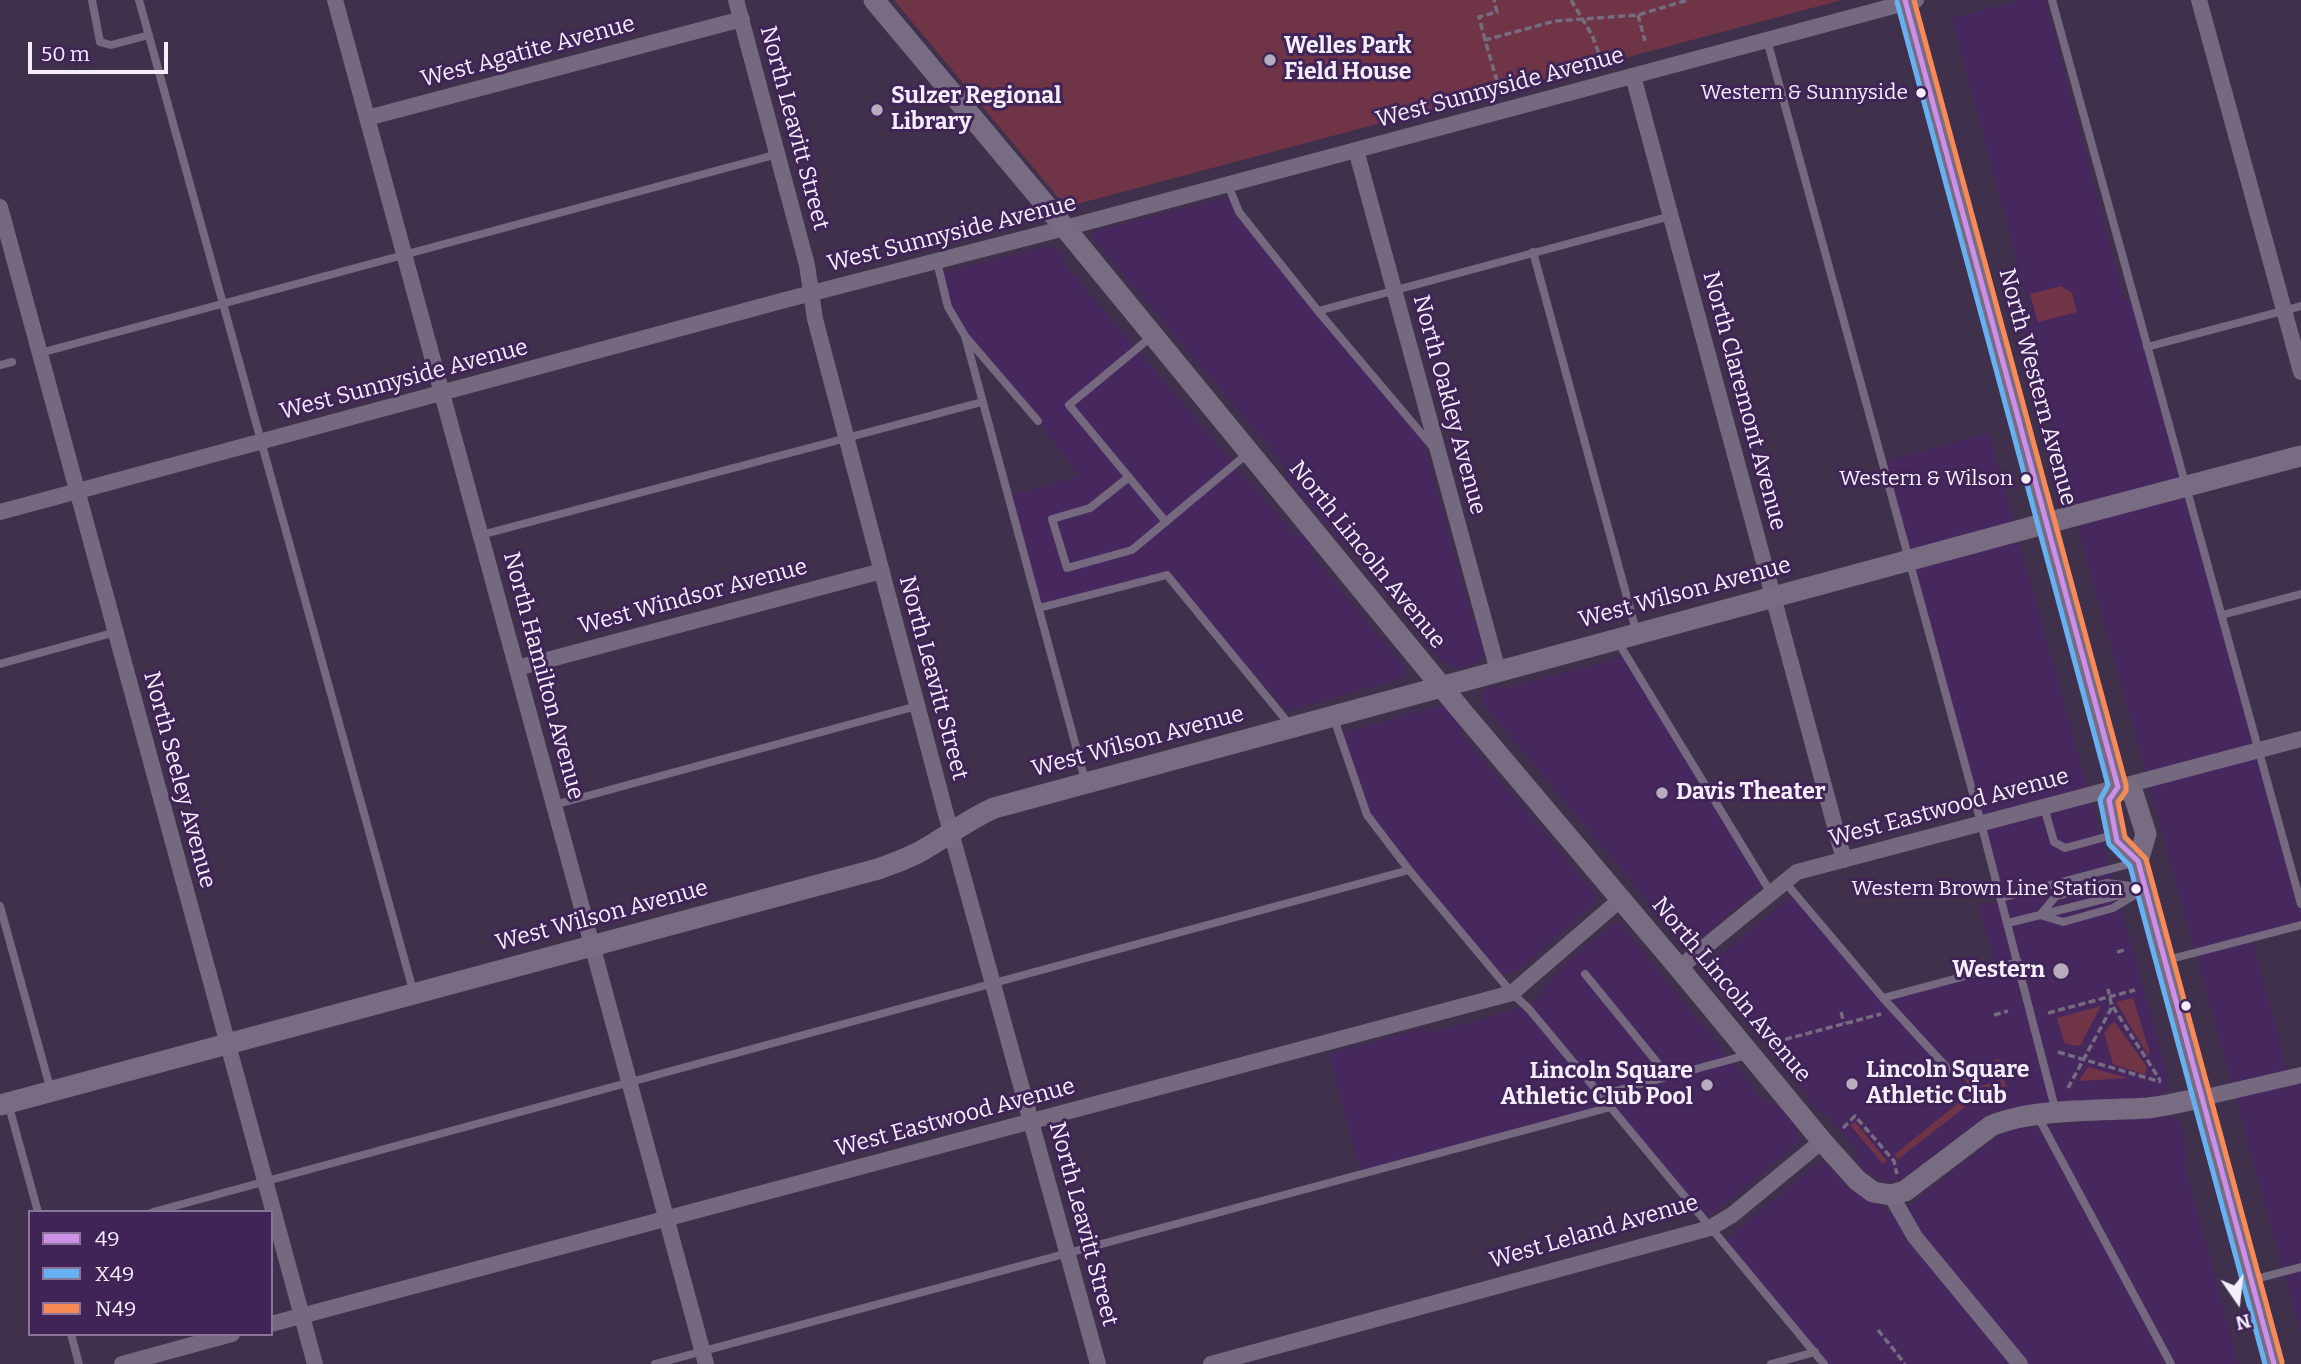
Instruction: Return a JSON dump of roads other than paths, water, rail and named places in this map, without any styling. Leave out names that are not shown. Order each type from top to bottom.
[{"type":"main road","name":"North Lincoln Avenue","points":[[874,0],[1442,687],[1822,1141]]},
{"type":"main road","name":"North Western Avenue","points":[[1909,1],[2118,787],[2109,800],[2117,841],[2138,861],[2274,1364]]},
{"type":"main road","name":"West Wilson Avenue","points":[[4,1104],[878,869],[904,859],[994,808],[2301,456]]},
{"type":"main road","name":"North Western Avenue","points":[[2118,787],[2133,793],[2146,834],[2138,861]]},
{"type":"main road","points":[[1822,1141],[1857,1180],[1881,1195],[1894,1185],[1912,1187],[1991,1126],[2003,1121],[2047,1114],[2153,1107],[2202,1098]]},
{"type":"street","name":"North Hamilton Avenue","points":[[335,0],[705,1358]]},
{"type":"street","name":"North Leavitt Street","points":[[736,0],[807,265],[815,319],[917,706],[1098,1364]]},
{"type":"street","points":[[2199,0],[2301,372]]},
{"type":"street","name":"West Sunnyside Avenue","points":[[0,512],[1909,1]]},
{"type":"street","name":"West Agatite Avenue","points":[[368,118],[742,19]]},
{"type":"street","name":"North Claremont Avenue","points":[[1633,76],[1844,860]]},
{"type":"street","name":"North Oakley Avenue","points":[[1356,150],[1498,671]]},
{"type":"street","name":"North Seeley Avenue","points":[[0,207],[273,1210]]},
{"type":"street","name":"West Windsor Avenue","points":[[517,668],[882,571]]},
{"type":"street","name":"West Eastwood Avenue","points":[[1679,968],[1797,872],[2301,738]]},
{"type":"street","name":"West Eastwood Avenue","points":[[273,1323],[1511,993],[1621,899]]},
{"type":"street","points":[[2202,1098],[2301,1075]]},
{"type":"street","name":"West Leland Avenue","points":[[1211,1364],[1710,1228],[1732,1215],[1822,1141]]},
{"type":"street","points":[[1894,1185],[1915,1237],[2020,1364]]},
{"type":"street","name":"North Seeley Avenue","points":[[273,1210],[315,1364]]},
{"type":"street","points":[[122,1364],[225,1336]]},
{"type":"lane","points":[[92,0],[100,42],[111,45],[149,35]]},
{"type":"lane","points":[[139,0],[414,993]]},
{"type":"lane","points":[[2052,0],[2258,750],[2298,880],[2301,904]]},
{"type":"lane","points":[[1767,40],[2018,962],[2047,1114],[2043,1130],[2171,1364]]},
{"type":"lane","points":[[40,353],[778,154]]},
{"type":"lane","points":[[1228,185],[1239,212],[1318,311],[1438,452]]},
{"type":"lane","points":[[1318,311],[1671,216]]},
{"type":"lane","points":[[1533,253],[1627,637],[1771,893]]},
{"type":"lane","points":[[937,262],[948,307],[965,336],[1038,421]]},
{"type":"lane","points":[[2147,347],[2301,306]]},
{"type":"lane","points":[[1153,335],[1069,405],[1166,522]]},
{"type":"lane","points":[[965,336],[1086,783]]},
{"type":"lane","points":[[0,365],[12,362]]},
{"type":"lane","points":[[481,535],[982,402]]},
{"type":"lane","points":[[1129,477],[1090,508],[1052,519],[1067,568],[1132,550],[1249,452]]},
{"type":"lane","points":[[1039,608],[1167,575],[1292,727]]},
{"type":"lane","points":[[2222,615],[2301,594]]},
{"type":"lane","points":[[0,664],[116,632]]},
{"type":"lane","points":[[554,805],[917,706]]},
{"type":"lane","points":[[1334,716],[1367,815],[1511,993],[1529,1009],[1824,1364]]},
{"type":"lane","points":[[2045,807],[2054,842],[2065,848],[2116,835]]},
{"type":"lane","points":[[2001,898],[2138,861]]},
{"type":"lane","points":[[160,1210],[1409,870]]},
{"type":"lane","points":[[1785,882],[1950,1071]]},
{"type":"lane","points":[[2040,915],[2056,896],[2086,888],[2106,883],[2146,888]]},
{"type":"lane","points":[[2008,923],[2040,915],[2063,922],[2113,908],[2146,888]]},
{"type":"lane","points":[[0,906],[51,1091]]},
{"type":"lane","points":[[2164,961],[2301,925]]},
{"type":"lane","points":[[1884,998],[2018,962]]},
{"type":"lane","points":[[1586,974],[1669,1076]]},
{"type":"lane","points":[[1601,1095],[1750,1054]]},
{"type":"lane","points":[[4,1104],[37,1210]]},
{"type":"lane","points":[[655,1364],[705,1358],[1067,1253],[1611,1107]]},
{"type":"lane","points":[[2252,1280],[2301,1267]]},
{"type":"lane","points":[[72,1336],[79,1364]]},
{"type":"lane","points":[[1772,1364],[1815,1352]]},
{"type":"place","name":"Welles Park Field House","points":[[1270,60]]},
{"type":"place","name":"Western & Sunnyside","points":[[1921,93]]},
{"type":"place","name":"Sulzer Regional Library","points":[[877,110]]},
{"type":"place","name":"Western & Wilson","points":[[2026,479]]},
{"type":"place","name":"Davis Theater","points":[[1662,793]]},
{"type":"place","name":"Western Brown Line Station","points":[[2136,889]]},
{"type":"place","name":"Western","points":[[2061,971]]},
{"type":"place","name":"Lincoln Square Athletic Club","points":[[1852,1084]]},
{"type":"place","name":"Lincoln Square Athletic Club Pool","points":[[1707,1085]]}]
